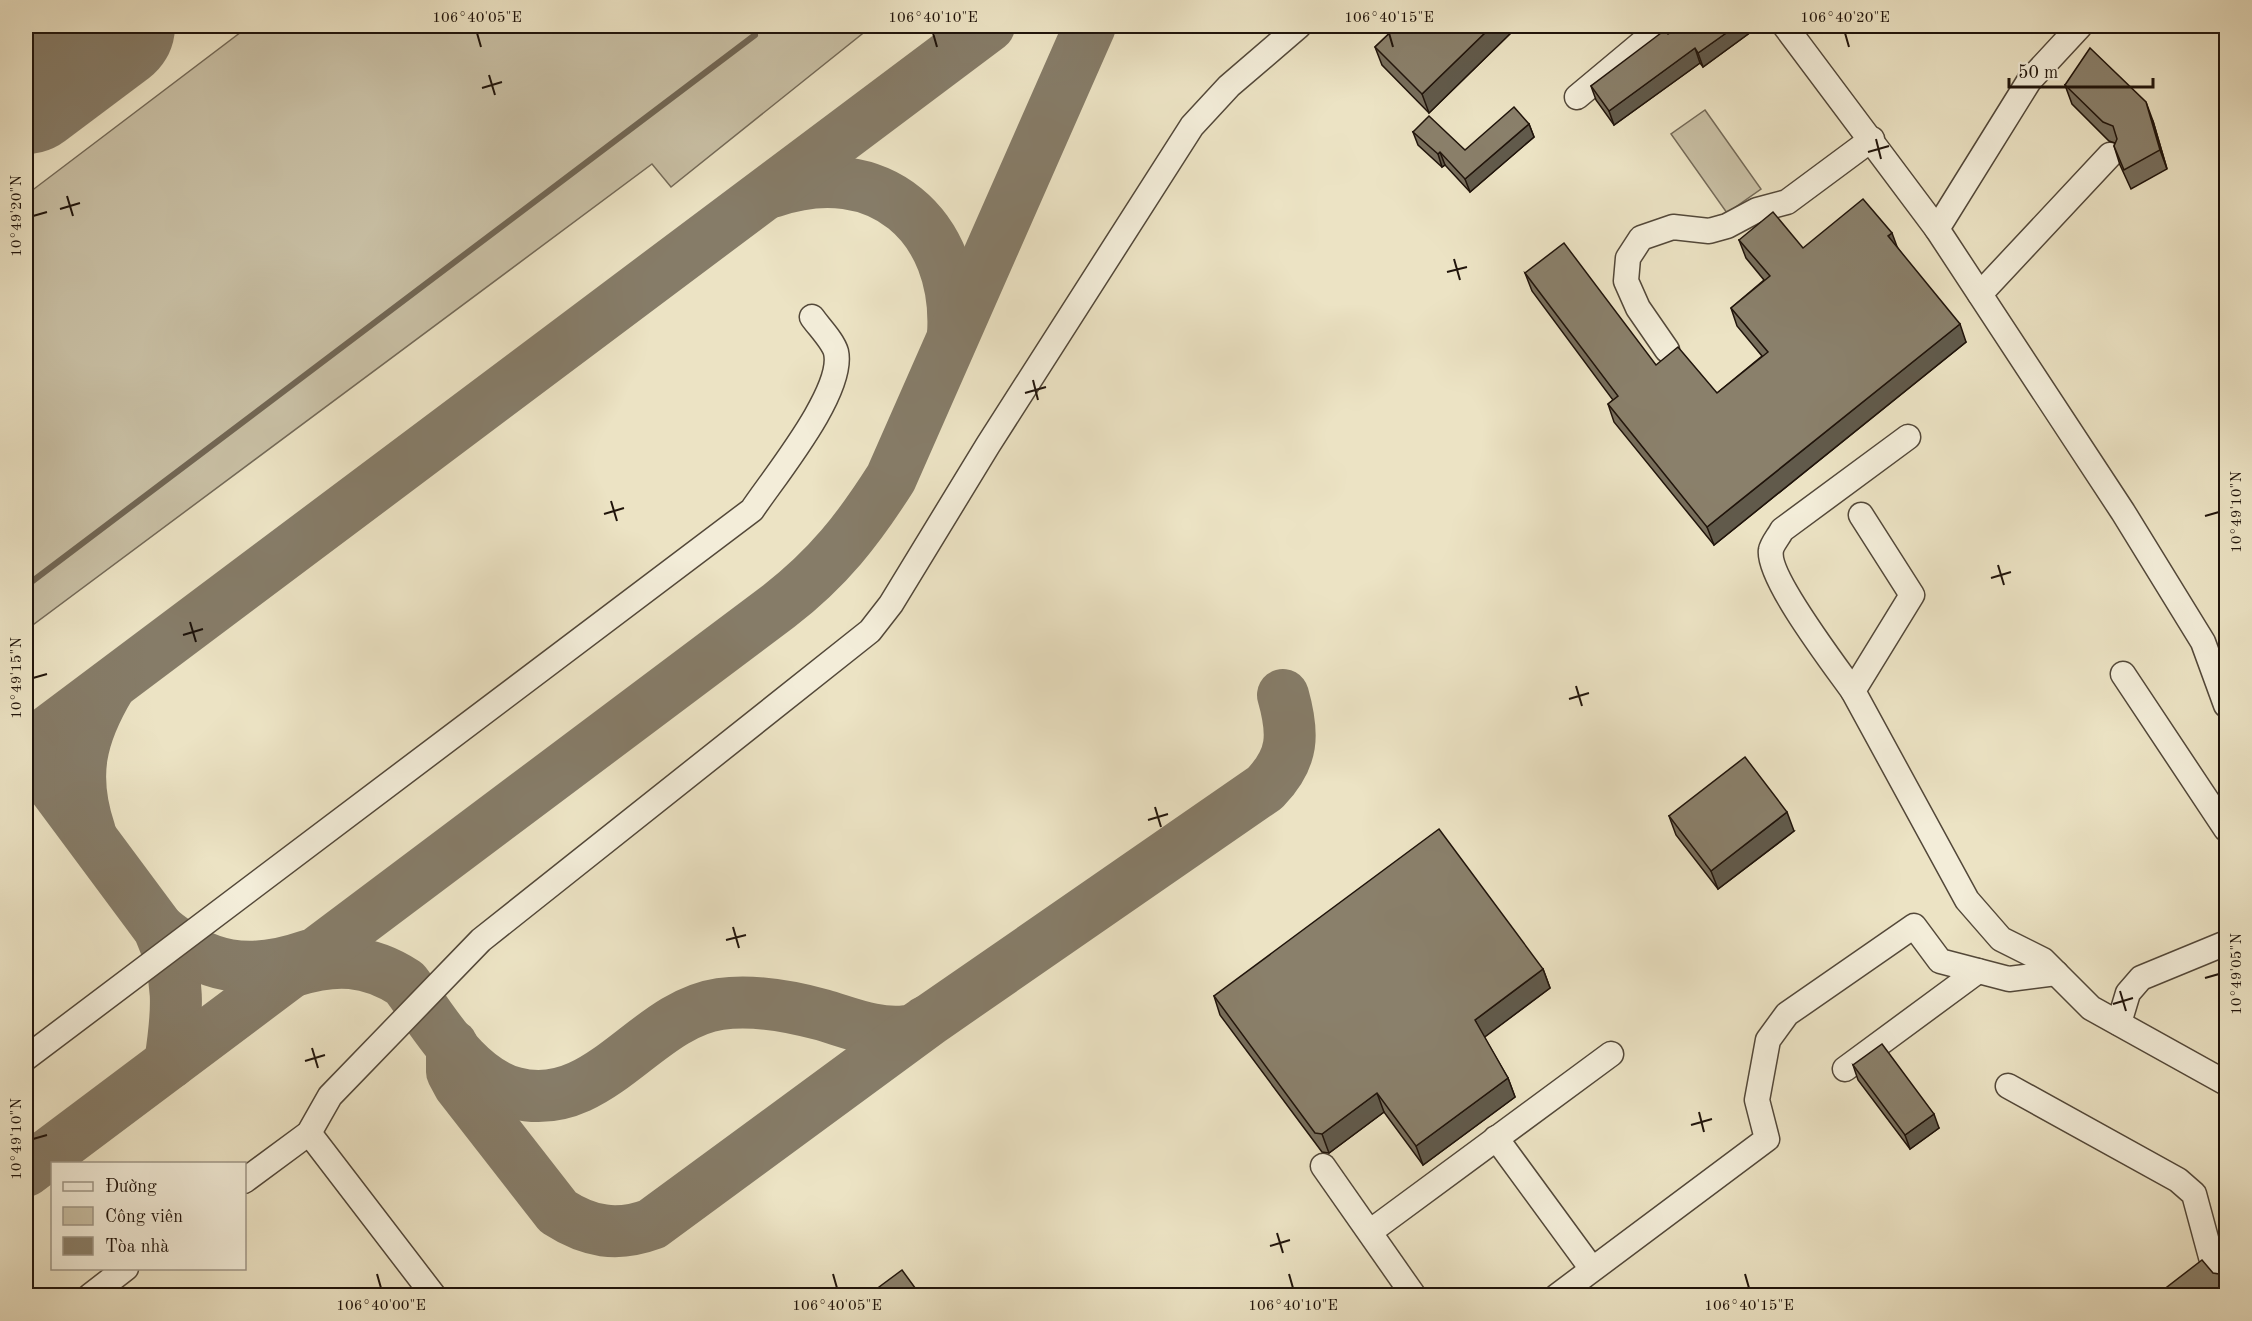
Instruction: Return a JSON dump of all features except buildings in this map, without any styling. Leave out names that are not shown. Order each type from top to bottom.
[{"type":"street","points":[[246,1180],[309,1133],[330,1096],[481,940],[870,631],[891,604],[994,435],[1192,126],[1228,86],[1299,26]]},
{"type":"street","points":[[1577,97],[1662,26]]},
{"type":"street","points":[[1937,229],[2029,81],[2080,26]]},
{"type":"street","points":[[1795,30],[1937,229],[2123,512],[2204,642],[2226,705]]},
{"type":"street","points":[[1667,350],[1638,308],[1626,281],[1628,258],[1641,238],[1673,227],[1709,231],[1727,226],[1757,210],[1787,202],[1872,139]]},
{"type":"street","points":[[1980,294],[2110,155]]},
{"type":"street","points":[[26,1058],[752,510],[822,407],[834,378],[836,351],[812,317]]},
{"type":"street","points":[[1908,437],[1782,530],[1771,550],[1772,564],[1784,589],[1853,691],[1967,900],[2001,939],[2033,953],[2091,1008],[2226,1083]]},
{"type":"street","points":[[1853,691],[1912,596],[1861,515]]},
{"type":"street","points":[[2123,674],[2226,830]]},
{"type":"street","points":[[1557,1296],[1767,1139],[1757,1100],[1768,1040],[1787,1014],[1914,926],[1940,961],[2009,979],[2056,973]]},
{"type":"street","points":[[2119,1023],[2128,993],[2141,978],[2226,943]]},
{"type":"street","points":[[1845,1069],[1978,971]]},
{"type":"street","points":[[1371,1231],[1611,1054]]},
{"type":"street","points":[[2007,1086],[2178,1180],[2194,1194],[2210,1257],[2226,1278]]},
{"type":"street","points":[[309,1133],[434,1296]]},
{"type":"street","points":[[1496,1138],[1592,1269]]},
{"type":"street","points":[[1323,1166],[1371,1231],[1414,1296]]},
{"type":"street","points":[[90,1296],[125,1270]]},
{"type":"green space","points":[[249,26],[872,26],[671,187],[652,164],[26,630],[26,195]]},
{"type":"green space","points":[[1705,110],[1761,189],[1727,213],[1671,134]]},
{"type":"waterway","points":[[26,586],[755,35]]},
{"type":"taxiway","points":[[26,748],[989,26]]},
{"type":"taxiway","points":[[26,1171],[779,606],[827,563],[854,531],[891,478],[1090,26]]},
{"type":"taxiway","points":[[772,192],[810,183],[846,183],[878,192],[905,208],[927,232],[943,261],[952,296],[953,335]]},
{"type":"taxiway","points":[[90,832],[81,793],[82,757],[85,739],[110,686]]},
{"type":"taxiway","points":[[452,1045],[452,1072],[459,1085],[558,1212],[581,1224],[604,1230],[627,1230],[652,1224],[931,1019],[1265,788],[1282,766],[1289,745],[1289,722],[1283,695]]},
{"type":"taxiway","points":[[26,750],[159,929],[171,963],[176,995],[175,1027],[170,1063]]},
{"type":"taxiway","points":[[159,929],[194,953],[229,965],[266,966],[307,956]]},
{"type":"taxiway","points":[[294,971],[323,964],[351,963],[378,969],[391,975],[405,983],[452,1047],[481,1076],[515,1093],[545,1096],[572,1090],[597,1077],[668,1026],[693,1012],[720,1004],[746,1002],[785,1006],[864,1027],[896,1032],[910,1031],[927,1021]]},
{"type":"runway","points":[[26,89],[110,26]]}]
